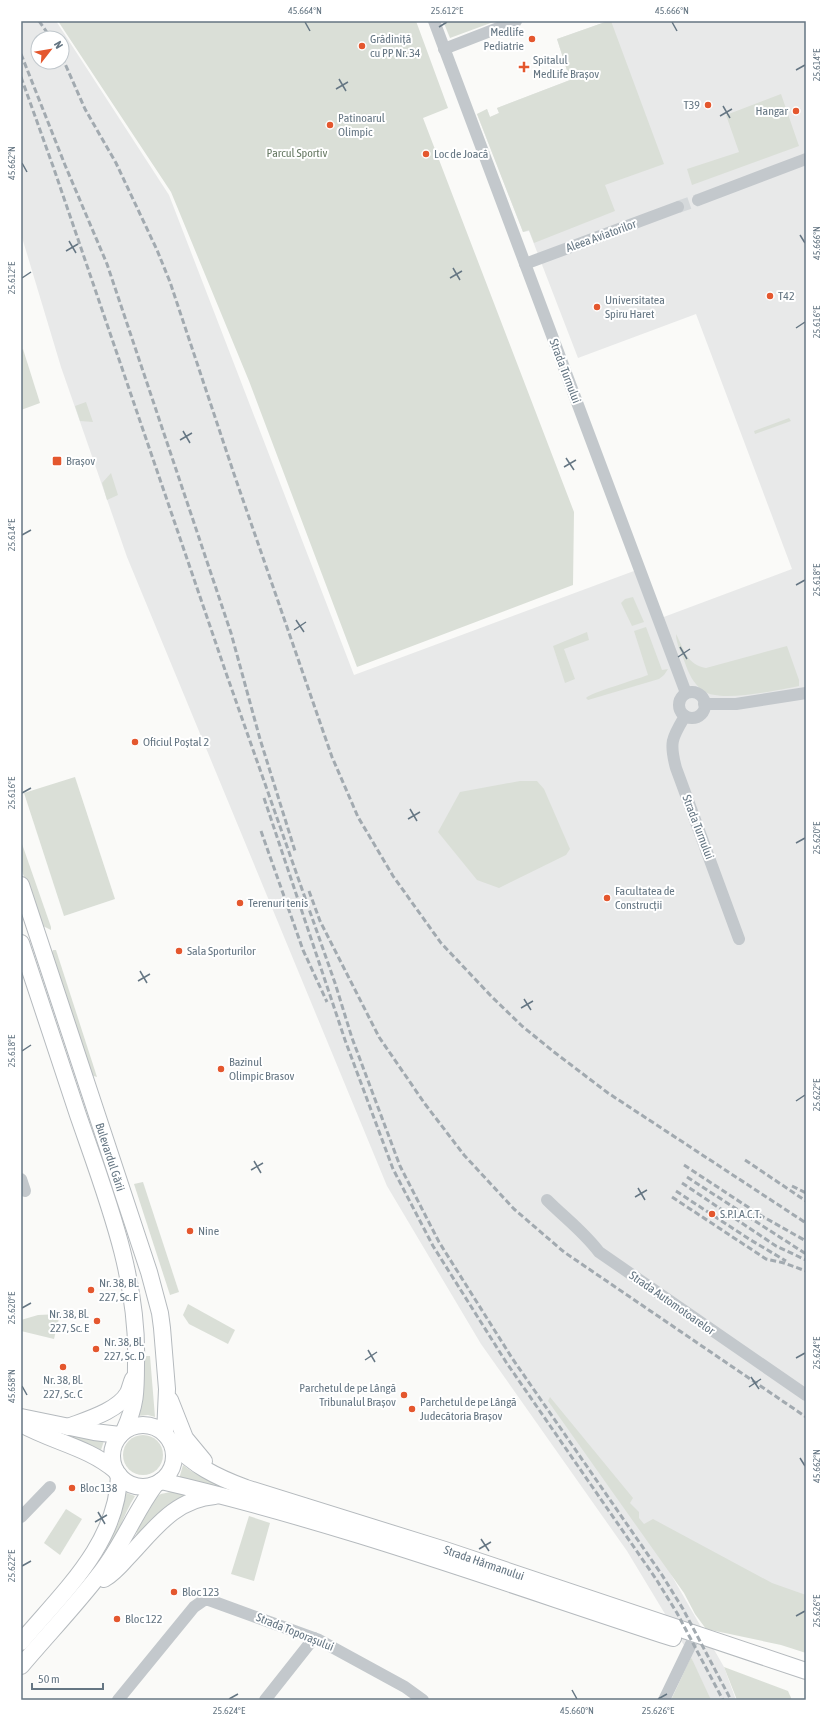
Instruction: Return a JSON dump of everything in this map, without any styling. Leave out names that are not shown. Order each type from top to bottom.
[{"type":"main road","name":"Bulevardul Gării","points":[[21,885],[149,1272],[160,1313],[167,1388],[168,1438]]},
{"type":"main road","name":"Bulevardul Gării","points":[[21,943],[111,1212],[123,1253],[130,1285],[136,1325],[135,1402],[132,1414],[122,1433]]},
{"type":"main road","points":[[68,1427],[94,1417],[119,1403],[128,1394],[136,1370]]},
{"type":"main road","points":[[167,1388],[172,1408],[185,1438],[215,1475]]},
{"type":"main road","points":[[21,1417],[68,1427],[122,1433]]},
{"type":"main road","points":[[21,1424],[33,1431],[81,1449],[103,1460],[129,1484],[135,1486],[148,1486],[158,1483]]},
{"type":"main road","points":[[21,1642],[75,1578],[103,1537],[114,1509],[119,1489],[117,1473],[112,1458],[112,1450],[122,1433],[130,1428],[143,1425],[156,1428],[168,1438],[174,1459],[172,1468],[139,1507],[122,1542],[102,1571],[21,1666]]},
{"type":"main road","name":"Strada Hărmanului","points":[[168,1438],[196,1464],[215,1475],[246,1488],[445,1550],[806,1671]]},
{"type":"main road","name":"Strada Hărmanului","points":[[158,1483],[229,1497],[390,1544],[806,1681]]},
{"type":"main road","points":[[87,1590],[109,1577],[167,1516],[183,1504],[205,1497],[229,1497]]},
{"type":"street","name":"Strada Turnului","points":[[434,21],[686,694]]},
{"type":"street","points":[[444,50],[516,21]]},
{"type":"street","points":[[698,200],[806,159]]},
{"type":"street","name":"Aleea Aviatorilor","points":[[525,264],[678,207]]},
{"type":"street","points":[[690,692],[698,694],[704,700],[704,704],[702,713],[693,718],[685,716],[679,706],[681,699],[690,692]]},
{"type":"street","points":[[704,704],[736,704],[806,693]]},
{"type":"street","name":"Strada Turnului","points":[[685,716],[672,740],[672,753],[676,768],[739,939]]},
{"type":"street","points":[[21,1179],[25,1191]]},
{"type":"street","name":"Strada Automotoarelor","points":[[547,1200],[577,1226],[599,1252],[806,1395]]},
{"type":"street","points":[[21,1517],[50,1487]]},
{"type":"street","name":"Strada Toporașului","points":[[118,1700],[194,1606],[204,1600],[215,1601],[314,1638],[409,1696],[423,1700]]},
{"type":"street","points":[[265,1700],[314,1638]]},
{"type":"street","points":[[664,1700],[691,1644]]},
{"type":"shaded area","points":[[21,21],[56,21],[62,30],[30,30],[30,70],[70,70],[70,43],[169,195],[354,675],[642,568],[661,618],[792,569],[696,314],[578,358],[529,231],[523,232],[477,114],[487,109],[490,117],[499,113],[497,108],[570,80],[557,39],[608,21],[806,21],[806,1599],[645,1529],[724,1667],[736,1700],[707,1700],[691,1657],[627,1551],[481,1344],[387,1186],[127,557],[61,367],[21,234]]},
{"type":"green space","name":"Parcul Sportiv","points":[[58,21],[416,21],[448,108],[423,118],[574,512],[573,585],[357,667],[249,381],[171,192],[70,39],[70,30],[64,30]]},
{"type":"green space","points":[[443,21],[496,21],[450,38]]},
{"type":"green space","points":[[611,21],[664,164],[605,185],[615,211],[534,243],[529,230],[523,232],[477,114],[487,109],[490,117],[499,113],[497,108],[570,80],[557,39]]},
{"type":"green space","points":[[781,94],[799,146],[692,185],[687,169],[739,152],[726,115]]},
{"type":"green space","points":[[23,349],[40,403],[21,410],[21,350]]},
{"type":"green space","points":[[86,402],[93,422],[80,421],[75,406]]},
{"type":"green space","points":[[789,418],[791,421],[755,434],[754,431]]},
{"type":"green space","points":[[111,473],[118,495],[107,500],[102,483]]},
{"type":"green space","points":[[633,597],[644,622],[632,626],[621,603],[625,599]]},
{"type":"green space","points":[[646,627],[662,670],[668,669],[664,675],[659,679],[588,700],[586,698],[596,693],[648,675],[634,631]]},
{"type":"green space","points":[[587,632],[589,640],[564,649],[575,679],[565,683],[553,646]]},
{"type":"green space","points":[[676,634],[690,660],[694,664],[706,668],[787,646],[799,680],[799,686],[764,693],[736,696],[723,696],[703,691],[694,682],[690,675],[678,645]]},
{"type":"green space","points":[[75,777],[115,899],[64,916],[24,793]]},
{"type":"green space","points":[[520,781],[537,781],[544,789],[570,849],[566,855],[499,888],[477,880],[438,832],[460,792]]},
{"type":"green space","points":[[21,841],[51,930],[43,926],[38,919],[21,868]]},
{"type":"green space","points":[[53,950],[56,950],[97,1077],[90,1075],[52,952]]},
{"type":"green space","points":[[143,1182],[179,1292],[170,1295],[134,1184]]},
{"type":"green space","points":[[188,1304],[235,1330],[228,1344],[189,1324],[183,1315]]},
{"type":"green space","points":[[60,1314],[54,1339],[21,1331],[21,1320],[38,1315]]},
{"type":"green space","points":[[143,1356],[150,1356],[155,1417],[148,1415],[138,1416]]},
{"type":"green space","points":[[550,1397],[633,1498],[630,1503],[639,1512],[639,1518],[644,1524],[653,1519],[772,1583],[806,1595],[806,1653],[781,1645],[706,1629],[695,1614],[684,1593],[548,1401]]},
{"type":"green space","points":[[57,1432],[104,1441],[100,1453]]},
{"type":"green space","points":[[147,1435],[154,1438],[160,1444],[163,1455],[162,1463],[154,1472],[147,1475],[139,1475],[132,1472],[124,1463],[123,1451],[126,1444],[135,1436]]},
{"type":"green space","points":[[183,1465],[191,1471],[236,1491],[179,1479]]},
{"type":"green space","points":[[124,1492],[135,1496],[109,1551],[106,1549],[119,1522]]},
{"type":"green space","points":[[171,1492],[180,1492],[189,1495],[171,1504],[136,1540],[140,1522],[151,1503],[159,1495]]},
{"type":"green space","points":[[66,1509],[82,1519],[60,1555],[44,1543]]},
{"type":"green space","points":[[249,1516],[270,1523],[254,1581],[231,1574]]},
{"type":"green space","points":[[691,1657],[711,1700],[671,1700]]},
{"type":"green space","points":[[724,1667],[788,1691],[792,1700],[737,1700]]},
{"type":"tunnel","points":[[678,207],[698,200]]},
{"type":"railway","points":[[39,21],[45,30]]},
{"type":"railway","points":[[21,54],[65,165],[107,264],[231,633],[260,739],[295,851]]},
{"type":"railway","points":[[68,70],[85,109],[116,163],[157,250],[170,282],[234,474],[332,757],[358,817],[393,876],[441,943],[492,997],[522,1026],[608,1093],[806,1223]]},
{"type":"railway","points":[[21,77],[54,169],[225,670],[335,983],[352,1038],[400,1166],[439,1242],[512,1358],[662,1575],[683,1609],[731,1700]]},
{"type":"railway","points":[[264,798],[345,1040],[393,1169],[433,1246],[506,1362],[656,1579],[677,1613],[723,1700]]},
{"type":"railway","points":[[261,831],[303,950],[327,1002]]},
{"type":"railway","points":[[309,891],[320,921],[379,1037],[425,1104],[464,1155],[514,1209],[564,1252],[806,1417]]},
{"type":"railway","points":[[745,1160],[806,1201]]},
{"type":"railway","points":[[684,1165],[760,1215],[806,1241]]},
{"type":"railway","points":[[687,1177],[806,1254]]},
{"type":"railway","points":[[682,1183],[776,1246],[806,1260]]},
{"type":"railway","points":[[792,1186],[806,1193]]},
{"type":"railway","points":[[676,1191],[749,1239],[786,1261]]},
{"type":"railway","points":[[672,1197],[766,1259],[784,1263],[806,1271]]},
{"type":"place","name":"Medlife Pediatrie","points":[[532,39]]},
{"type":"place","name":"Grădiniță cu PP Nr. 34","points":[[362,46]]},
{"type":"place","name":"Spitalul MedLife Brașov","points":[[524,67]]},
{"type":"place","name":"T39","points":[[708,105]]},
{"type":"place","name":"Hangar","points":[[796,111]]},
{"type":"place","name":"Patinoarul Olimpic","points":[[330,125]]},
{"type":"place","name":"Loc de Joacă","points":[[426,154]]},
{"type":"place","name":"T42","points":[[770,296]]},
{"type":"place","name":"Universitatea Spiru Haret","points":[[597,307]]},
{"type":"place","name":"Brașov","points":[[57,461]]},
{"type":"place","name":"Oficiul Poștal 2","points":[[135,742]]},
{"type":"place","name":"Facultatea de Construcții","points":[[607,898]]},
{"type":"place","name":"Terenuri tenis","points":[[240,903]]},
{"type":"place","name":"Sala Sporturilor","points":[[179,951]]},
{"type":"place","name":"Bazinul Olimpic Brasov","points":[[221,1069]]},
{"type":"place","name":"S.P.I.A.C.T.","points":[[712,1214]]},
{"type":"place","name":"Nine","points":[[190,1231]]},
{"type":"place","name":"Nr. 38, Bl. 227, Sc. F","points":[[91,1290]]},
{"type":"place","name":"Nr. 38, Bl. 227, Sc. E","points":[[97,1321]]},
{"type":"place","name":"Nr. 38, Bl. 227, Sc. D","points":[[96,1349]]},
{"type":"place","name":"Nr. 38, Bl. 227, Sc. C","points":[[63,1367]]},
{"type":"place","name":"Parchetul de pe Lângă Tribunalul Brașov","points":[[404,1395]]},
{"type":"place","name":"Parchetul de pe Lângă Judecătoria Brașov","points":[[412,1409]]},
{"type":"place","name":"Bloc 138","points":[[72,1488]]},
{"type":"place","name":"Bloc 123","points":[[174,1592]]},
{"type":"place","name":"Bloc 122","points":[[117,1619]]}]
